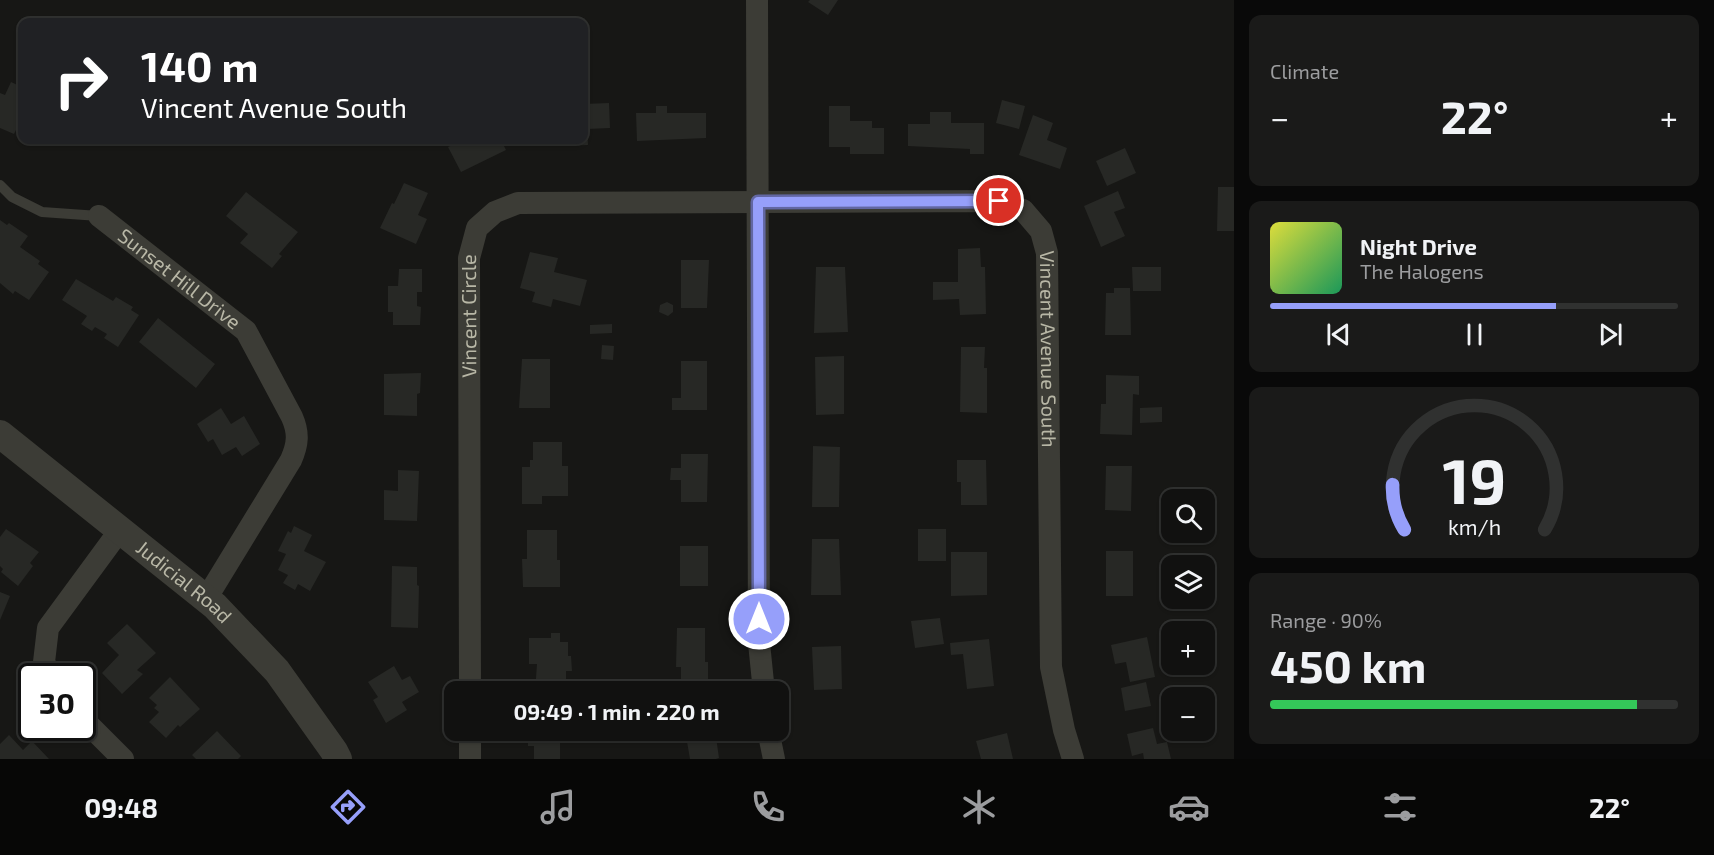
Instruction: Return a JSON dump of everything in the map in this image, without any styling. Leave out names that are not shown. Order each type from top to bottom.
[{"type":"street","points":[[757,0],[759,642],[763,681]]},
{"type":"street","name":"Vincent Avenue South","points":[[758,202],[999,201],[1023,210],[1041,231],[1047,252],[1051,666],[1064,730],[1073,759]]},
{"type":"street","name":"Vincent Circle","points":[[470,681],[470,258],[477,228],[495,212],[518,203],[758,202]]},
{"type":"street","name":"Sunset Hill Drive","points":[[99,216],[246,331],[296,427],[298,439],[291,459],[206,599]]},
{"type":"street","name":"Judicial Road","points":[[0,434],[215,606],[277,671],[338,759]]},
{"type":"street","points":[[44,663],[48,628],[120,530]]},
{"type":"street","points":[[96,732],[123,759]]},
{"type":"street","points":[[470,741],[470,759]]},
{"type":"street","points":[[770,741],[774,759]]},
{"type":"lane","points":[[0,185],[12,197],[42,212],[99,216]]},
{"type":"building","points":[[810,0],[838,0],[828,15],[808,2]]},
{"type":"building","points":[[11,82],[18,85],[18,131],[16,130],[14,134],[0,128],[0,93],[5,95]]},
{"type":"building","points":[[1002,100],[1025,106],[1019,129],[996,123]]},
{"type":"building","points":[[609,103],[610,128],[588,129],[588,104]]},
{"type":"building","points":[[656,106],[667,106],[667,113],[706,113],[706,138],[637,141],[636,113],[656,113]]},
{"type":"building","points":[[829,106],[850,106],[850,121],[872,121],[872,128],[884,128],[884,154],[850,154],[850,147],[829,147]]},
{"type":"building","points":[[930,112],[951,112],[951,123],[984,123],[984,154],[970,154],[970,149],[908,146],[908,124],[930,124]]},
{"type":"building","points":[[1033,115],[1053,123],[1047,140],[1067,148],[1060,169],[1019,155]]},
{"type":"building","points":[[455,144],[503,144],[506,150],[461,172],[448,147]]},
{"type":"building","points":[[562,144],[588,145],[562,146]]},
{"type":"building","points":[[1125,148],[1136,173],[1107,186],[1096,161]]},
{"type":"building","points":[[404,183],[428,193],[418,215],[427,219],[416,244],[380,228]]},
{"type":"building","points":[[1218,187],[1234,187],[1234,231],[1217,231]]},
{"type":"building","points":[[1118,191],[1125,208],[1114,212],[1125,236],[1101,247],[1084,206]]},
{"type":"building","points":[[246,192],[298,232],[279,254],[282,256],[272,268],[240,243],[248,234],[226,216]]},
{"type":"building","points":[[0,220],[7,225],[9,223],[28,236],[20,247],[40,261],[38,264],[49,272],[29,300],[15,291],[13,294],[0,283]]},
{"type":"building","points":[[980,248],[981,267],[985,267],[986,314],[960,315],[959,299],[933,300],[933,282],[958,282],[958,249]]},
{"type":"building","points":[[530,252],[558,258],[554,272],[587,280],[580,306],[553,299],[551,307],[532,302],[535,292],[520,288]]},
{"type":"building","points":[[681,260],[709,260],[707,308],[681,308]]},
{"type":"building","points":[[816,267],[845,267],[848,332],[814,333]]},
{"type":"building","points":[[1132,267],[1161,267],[1161,291],[1133,291]]},
{"type":"building","points":[[399,269],[422,269],[422,292],[417,292],[417,306],[421,307],[420,325],[393,325],[393,312],[388,312],[388,286],[398,286]]},
{"type":"building","points":[[76,279],[113,301],[116,297],[133,307],[131,310],[139,315],[118,347],[104,338],[107,334],[95,327],[92,331],[81,324],[87,316],[62,300]]},
{"type":"building","points":[[1114,288],[1130,288],[1131,335],[1105,335],[1106,293],[1114,293]]},
{"type":"building","points":[[667,302],[673,305],[673,312],[668,316],[659,312],[660,305]]},
{"type":"building","points":[[158,318],[215,364],[196,388],[139,342]]},
{"type":"building","points":[[612,324],[612,333],[590,334],[590,325]]},
{"type":"building","points":[[602,345],[614,346],[613,360],[601,359]]},
{"type":"building","points":[[961,347],[985,347],[987,413],[960,412]]},
{"type":"building","points":[[844,356],[844,414],[816,415],[815,357]]},
{"type":"building","points":[[522,359],[550,359],[550,408],[519,408]]},
{"type":"building","points":[[681,361],[707,361],[707,410],[672,410],[672,398],[681,398]]},
{"type":"building","points":[[421,373],[420,393],[417,394],[417,416],[384,415],[384,374]]},
{"type":"building","points":[[1106,375],[1139,376],[1139,395],[1133,394],[1132,435],[1100,434],[1101,404],[1106,404]]},
{"type":"building","points":[[1162,407],[1162,422],[1140,423],[1140,408]]},
{"type":"building","points":[[221,408],[231,424],[244,416],[260,444],[242,456],[236,447],[222,455],[213,439],[208,442],[197,424]]},
{"type":"building","points":[[533,442],[562,442],[562,466],[568,466],[568,496],[542,496],[542,504],[522,504],[522,467],[530,467],[530,460],[533,460]]},
{"type":"building","points":[[813,446],[840,447],[839,507],[812,507]]},
{"type":"building","points":[[681,454],[708,454],[707,502],[681,502],[681,480],[670,480],[671,468],[681,468]]},
{"type":"building","points":[[957,460],[986,460],[987,505],[961,505],[961,482],[957,482]]},
{"type":"building","points":[[1106,466],[1132,466],[1131,511],[1105,510]]},
{"type":"building","points":[[398,470],[419,471],[417,521],[384,520],[384,490],[398,491]]},
{"type":"building","points":[[294,526],[312,535],[304,551],[326,562],[310,591],[298,584],[295,590],[283,583],[288,575],[278,570],[286,554],[278,551],[288,531],[291,533]]},
{"type":"building","points":[[6,529],[39,552],[30,563],[33,566],[18,586],[1,572],[3,569],[0,566],[0,537]]},
{"type":"building","points":[[918,529],[946,529],[946,561],[918,561]]},
{"type":"building","points":[[527,530],[557,530],[560,587],[523,587],[522,559],[527,559]]},
{"type":"building","points":[[812,539],[839,539],[841,595],[811,595]]},
{"type":"building","points":[[680,546],[708,546],[708,586],[680,586]]},
{"type":"building","points":[[1106,551],[1133,551],[1133,596],[1106,596]]},
{"type":"building","points":[[951,552],[987,552],[987,595],[951,596]]},
{"type":"building","points":[[392,566],[417,567],[418,628],[391,627]]},
{"type":"building","points":[[0,592],[10,596],[0,620]]},
{"type":"building","points":[[940,618],[944,644],[915,648],[911,621]]},
{"type":"building","points":[[127,624],[156,653],[137,670],[143,674],[122,694],[102,673],[119,655],[107,643]]},
{"type":"building","points":[[677,628],[705,628],[705,662],[708,662],[708,681],[681,681],[681,667],[676,667]]},
{"type":"building","points":[[551,633],[560,633],[560,642],[568,642],[568,656],[571,656],[572,671],[566,671],[566,681],[536,681],[537,664],[529,664],[529,638],[551,638]]},
{"type":"building","points":[[1147,637],[1155,677],[1130,682],[1126,662],[1115,664],[1111,645]]},
{"type":"building","points":[[989,639],[994,686],[967,689],[963,654],[951,655],[950,643]]},
{"type":"building","points":[[841,646],[842,689],[814,690],[812,647]]},
{"type":"building","points":[[394,666],[402,680],[410,676],[419,692],[402,702],[407,710],[386,723],[373,700],[378,697],[368,682]]},
{"type":"building","points":[[170,677],[200,709],[180,727],[178,725],[166,738],[149,722],[159,712],[154,708],[157,705],[149,698]]},
{"type":"building","points":[[1146,682],[1151,706],[1125,711],[1121,688]]},
{"type":"building","points":[[1153,728],[1157,744],[1167,742],[1171,759],[1144,759],[1143,753],[1132,756],[1127,734]]},
{"type":"building","points":[[217,731],[241,756],[238,759],[196,759],[192,755]]},
{"type":"building","points":[[1007,733],[1013,759],[981,759],[976,741]]},
{"type":"building","points":[[9,735],[23,750],[32,741],[49,759],[0,759],[0,744]]},
{"type":"building","points":[[528,741],[560,741],[560,759],[534,759],[534,746],[528,746]]},
{"type":"building","points":[[687,741],[717,741],[719,758],[690,759]]},
{"type":"route","points":[[759,619],[758,202],[999,201]]}]
